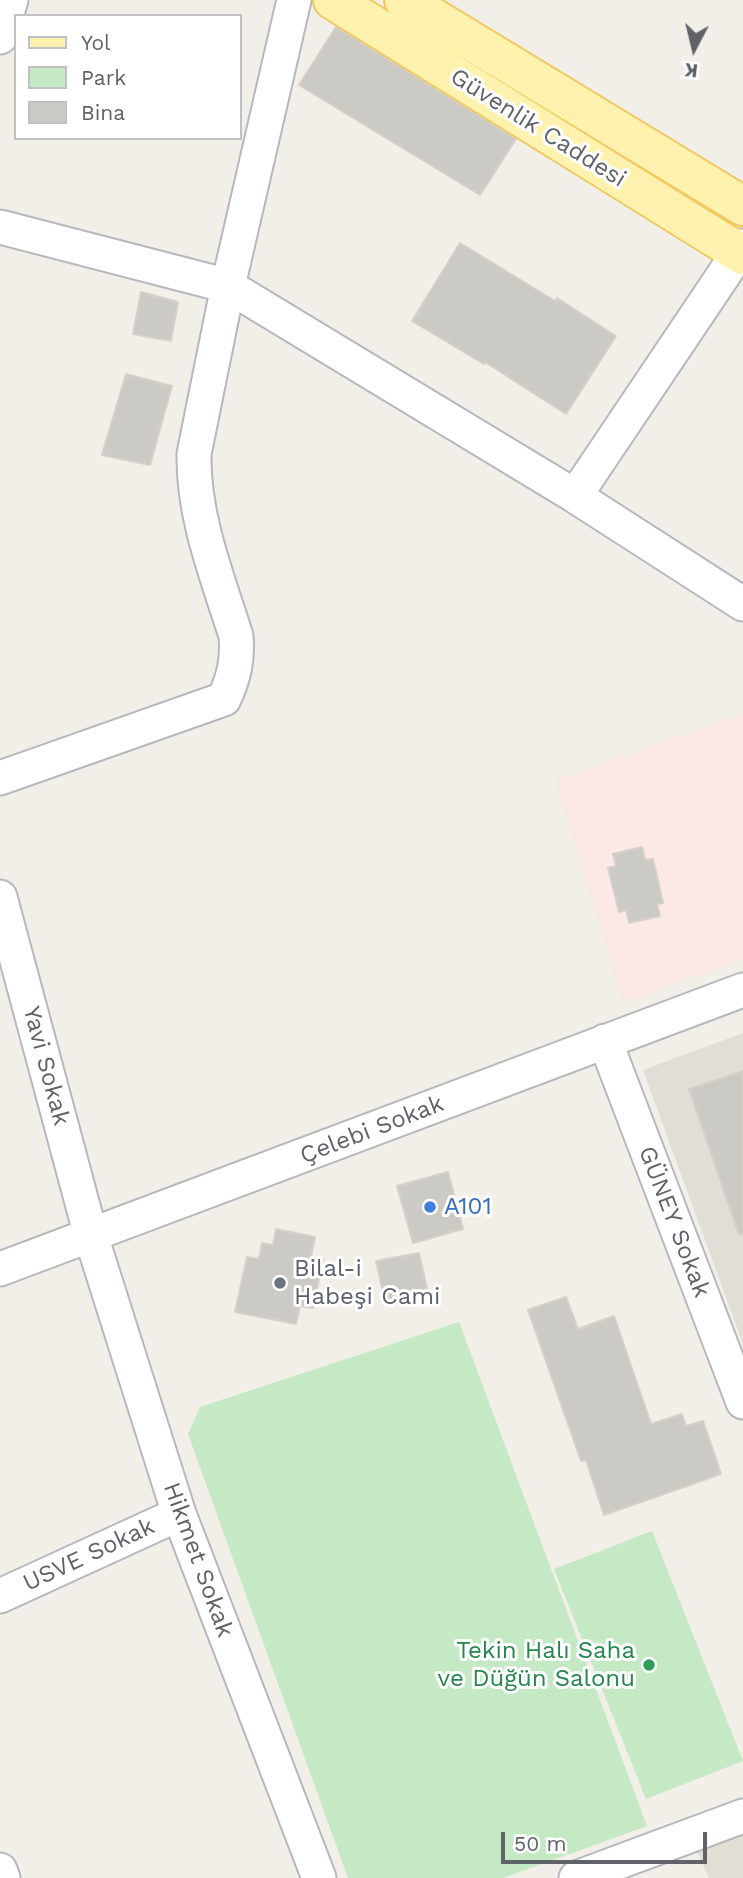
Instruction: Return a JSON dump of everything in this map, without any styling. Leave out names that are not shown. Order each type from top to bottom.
[{"type":"main road","name":"Güvenlik Caddesi","points":[[333,0],[741,251]]},
{"type":"main road","name":"Güvenlik Caddesi","points":[[404,0],[743,206]]},
{"type":"street","points":[[0,37],[11,0]]},
{"type":"street","points":[[0,778],[225,699],[238,657],[236,636],[197,510],[194,454],[228,286],[294,0]]},
{"type":"street","points":[[0,227],[228,286],[575,496],[743,604]]},
{"type":"street","points":[[575,496],[741,251]]},
{"type":"street","name":"Yavi Sokak","points":[[0,897],[92,1236]]},
{"type":"street","name":"Çelebi Sokak","points":[[0,1269],[743,990]]},
{"type":"street","name":"GÜNEY Sokak","points":[[605,1041],[743,1402]]},
{"type":"street","name":"Hikmet Sokak","points":[[92,1236],[179,1514],[319,1878]]},
{"type":"street","name":"USVE Sokak","points":[[0,1596],[179,1514]]},
{"type":"street","points":[[576,1878],[648,1865],[743,1816]]},
{"type":"street","points":[[0,1870],[3,1878]]},
{"type":"shaded area","points":[[743,714],[743,959],[624,1002],[556,780]]},
{"type":"shaded area","points":[[743,1033],[743,1344],[643,1070]]},
{"type":"shaded area","points":[[743,1832],[743,1878],[709,1878],[696,1849]]},
{"type":"green space","points":[[459,1322],[647,1826],[503,1878],[348,1878],[188,1434],[200,1407]]},
{"type":"green space","name":"Tekin Halı Saha ve Düğün Salonu","points":[[652,1531],[743,1761],[646,1799],[554,1569]]},
{"type":"building","points":[[336,27],[516,139],[480,195],[299,85]]},
{"type":"building","points":[[460,243],[555,301],[557,298],[616,336],[566,414],[485,362],[484,364],[412,321]]},
{"type":"building","points":[[141,292],[178,302],[171,341],[133,334]]},
{"type":"building","points":[[126,374],[172,386],[150,465],[102,455]]},
{"type":"building","points":[[642,847],[645,860],[653,859],[663,903],[657,904],[660,916],[629,923],[626,910],[619,912],[608,868],[616,866],[613,854]]},
{"type":"building","points":[[743,1071],[743,1234],[739,1235],[689,1089]]},
{"type":"building","name":"A101","points":[[448,1172],[463,1229],[413,1243],[397,1186]]},
{"type":"building","name":"Bilal-i Habeşi Cami","points":[[276,1229],[315,1237],[311,1257],[323,1259],[313,1308],[300,1306],[296,1324],[235,1312],[247,1257],[259,1259],[262,1243],[273,1245]]},
{"type":"building","points":[[419,1253],[428,1293],[385,1302],[376,1261]]},
{"type":"building","points":[[566,1297],[578,1329],[614,1316],[651,1424],[682,1414],[686,1426],[703,1421],[721,1474],[604,1515],[586,1460],[581,1461],[528,1310]]},
{"type":"place","name":"A101","points":[[430,1207]]},
{"type":"place","name":"Bilal-i Habeşi Cami","points":[[280,1283]]},
{"type":"place","name":"Tekin Halı Saha ve Düğün Salonu","points":[[649,1665]]}]
